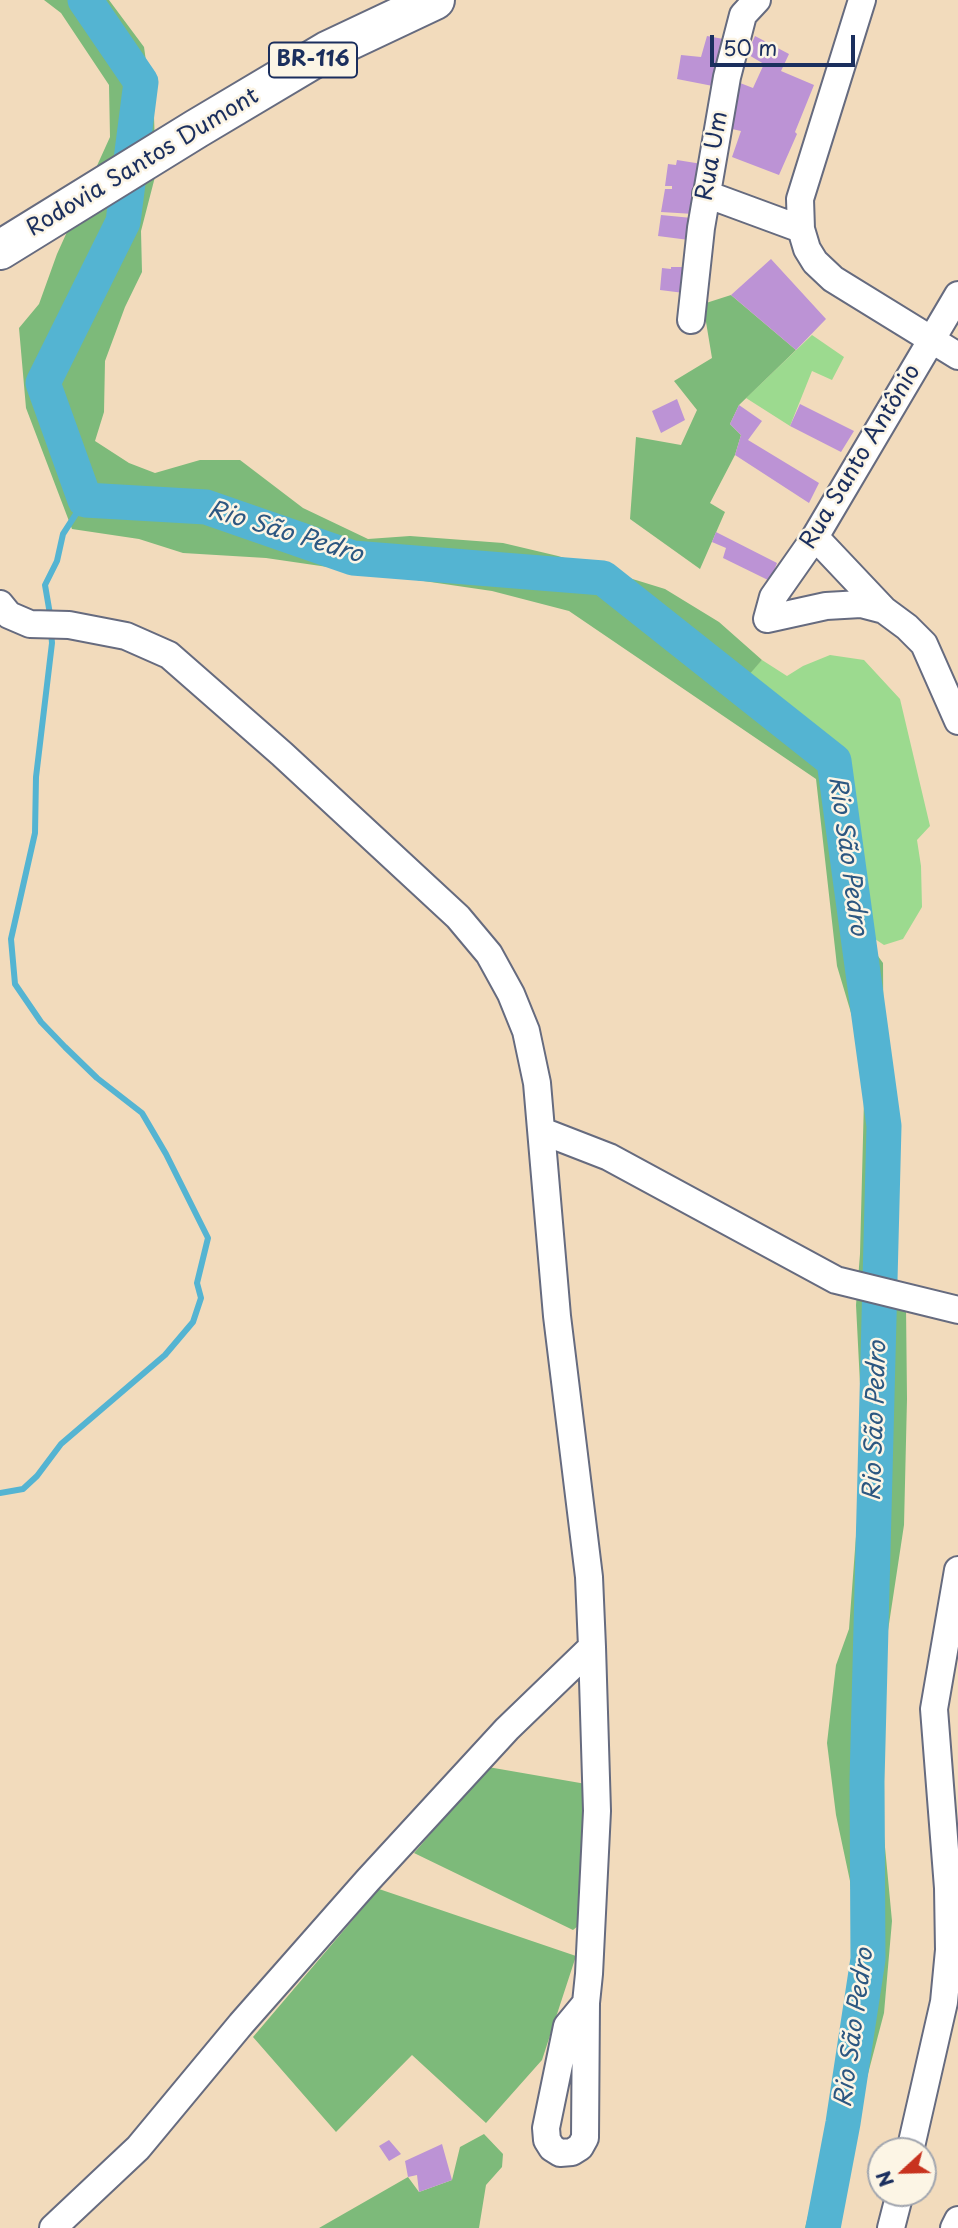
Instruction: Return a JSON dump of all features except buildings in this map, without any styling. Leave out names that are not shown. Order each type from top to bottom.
[{"type":"highway","name":"Rodovia Santos Dumont","points":[[10,244],[195,129],[327,51],[414,4]]},
{"type":"street","name":"Rua Um","points":[[691,320],[706,194],[727,76],[743,15],[757,0]]},
{"type":"street","points":[[862,0],[800,199],[801,229],[815,262],[833,279],[958,356]]},
{"type":"street","points":[[852,34],[878,0]]},
{"type":"street","points":[[706,194],[801,229]]},
{"type":"street","name":"Rua Santo Antônio","points":[[884,610],[861,604],[826,606],[767,619],[773,597],[814,537],[958,295]]},
{"type":"street","points":[[814,537],[884,610],[908,627],[924,644],[958,721]]},
{"type":"street","points":[[0,604],[9,615],[30,624],[69,625],[126,636],[169,655],[282,754],[457,917],[489,954],[511,993],[526,1031],[537,1083],[557,1316],[589,1577],[592,1647],[597,1811],[586,2003],[585,2138],[580,2147],[572,2152],[560,2152],[551,2148],[546,2128],[567,2026],[586,2003]]},
{"type":"street","points":[[542,1131],[609,1157],[836,1280],[958,1310]]},
{"type":"street","points":[[913,2137],[944,2002],[949,1950],[952,1872],[934,1709],[958,1570]]},
{"type":"street","points":[[53,2228],[138,2148],[240,2024],[390,1856],[507,1729],[592,1647]]},
{"type":"street","points":[[891,2228],[896,2207]]},
{"type":"street","points":[[954,2228],[958,2220]]},
{"type":"green space","points":[[44,0],[109,0],[144,47],[154,117],[156,173],[141,231],[142,272],[125,307],[105,361],[104,412],[95,441],[129,463],[155,473],[200,460],[240,460],[303,508],[368,539],[410,536],[503,543],[558,556],[665,589],[719,622],[762,660],[739,686],[834,761],[857,927],[883,963],[884,1126],[880,1304],[906,1306],[907,1399],[904,1525],[877,1703],[883,1826],[892,1921],[884,2013],[864,2089],[834,2228],[805,2228],[827,2140],[841,2027],[860,1978],[850,1881],[836,1815],[827,1743],[836,1665],[849,1629],[863,1443],[856,1305],[864,1099],[857,1033],[837,966],[816,779],[569,611],[492,591],[266,558],[183,553],[139,539],[72,529],[26,408],[19,328],[39,304],[57,254],[110,137],[109,85],[61,13]]},
{"type":"green space","points":[[731,295],[796,350],[739,405],[730,424],[741,435],[735,455],[710,503],[725,512],[700,569],[630,519],[636,437],[681,445],[697,410],[674,381],[712,358],[703,304]]},
{"type":"green space","points":[[812,335],[844,357],[832,380],[812,371],[790,426],[746,398]]},
{"type":"green space","points":[[830,655],[864,660],[900,699],[930,826],[917,840],[922,907],[903,939],[884,945],[857,927],[834,761],[738,685],[762,660],[787,676]]},
{"type":"green space","points":[[488,1767],[586,1784],[583,1922],[573,1930],[414,1853]]},
{"type":"green space","points":[[379,1889],[576,1956],[542,2060],[486,2123],[412,2055],[336,2132],[253,2037]]},
{"type":"green space","points":[[484,2134],[503,2154],[502,2167],[486,2185],[479,2228],[319,2228],[408,2177],[419,2192],[452,2180],[460,2147]]},
{"type":"waterway","name":"Rio São Pedro","points":[[85,0],[141,82],[123,222],[43,383],[85,500],[206,507],[353,558],[603,578],[834,761],[884,1126],[867,1781],[868,1959],[843,2123],[823,2228]]},
{"type":"waterway","points":[[51,620],[45,585],[57,561],[63,534],[85,500]]},
{"type":"waterway","points":[[0,1493],[23,1489],[37,1476],[61,1444],[165,1355],[193,1322],[201,1298],[197,1283],[208,1238],[142,1113],[97,1078],[65,1047],[41,1022],[15,984],[11,939],[35,833],[36,777],[52,643],[51,631]]}]
